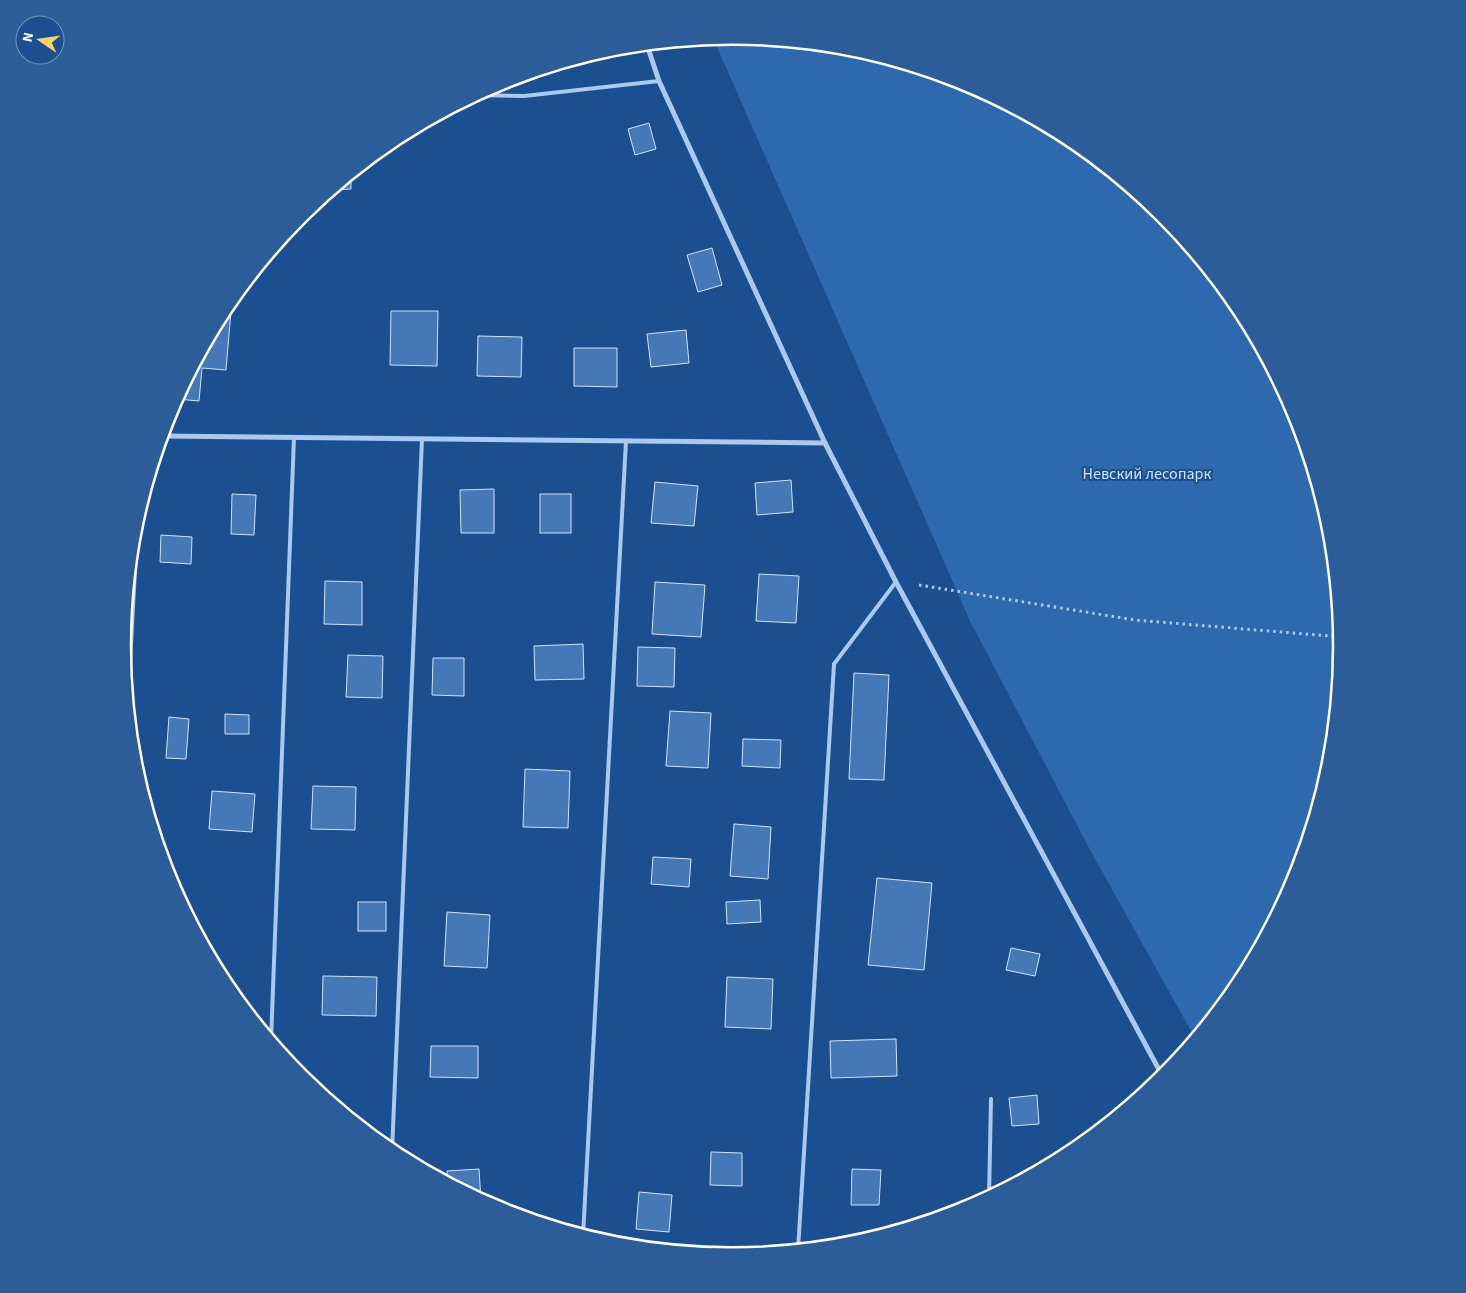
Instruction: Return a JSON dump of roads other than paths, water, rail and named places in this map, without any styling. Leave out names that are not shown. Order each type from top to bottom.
[{"type":"street","points":[[649,51],[659,81],[824,443],[896,582],[1159,1070]]},
{"type":"street","points":[[169,436],[824,443]]},
{"type":"lane","points":[[493,95],[524,96],[659,81]]},
{"type":"lane","points":[[271,1031],[294,437]]},
{"type":"lane","points":[[392,1142],[422,438]]},
{"type":"lane","points":[[583,1229],[626,441]]},
{"type":"lane","points":[[798,1244],[834,664],[896,582]]},
{"type":"lane","points":[[989,1190],[991,1099]]},
{"type":"park label","name":"Невский лесопарк","points":[[1147,473]]}]
